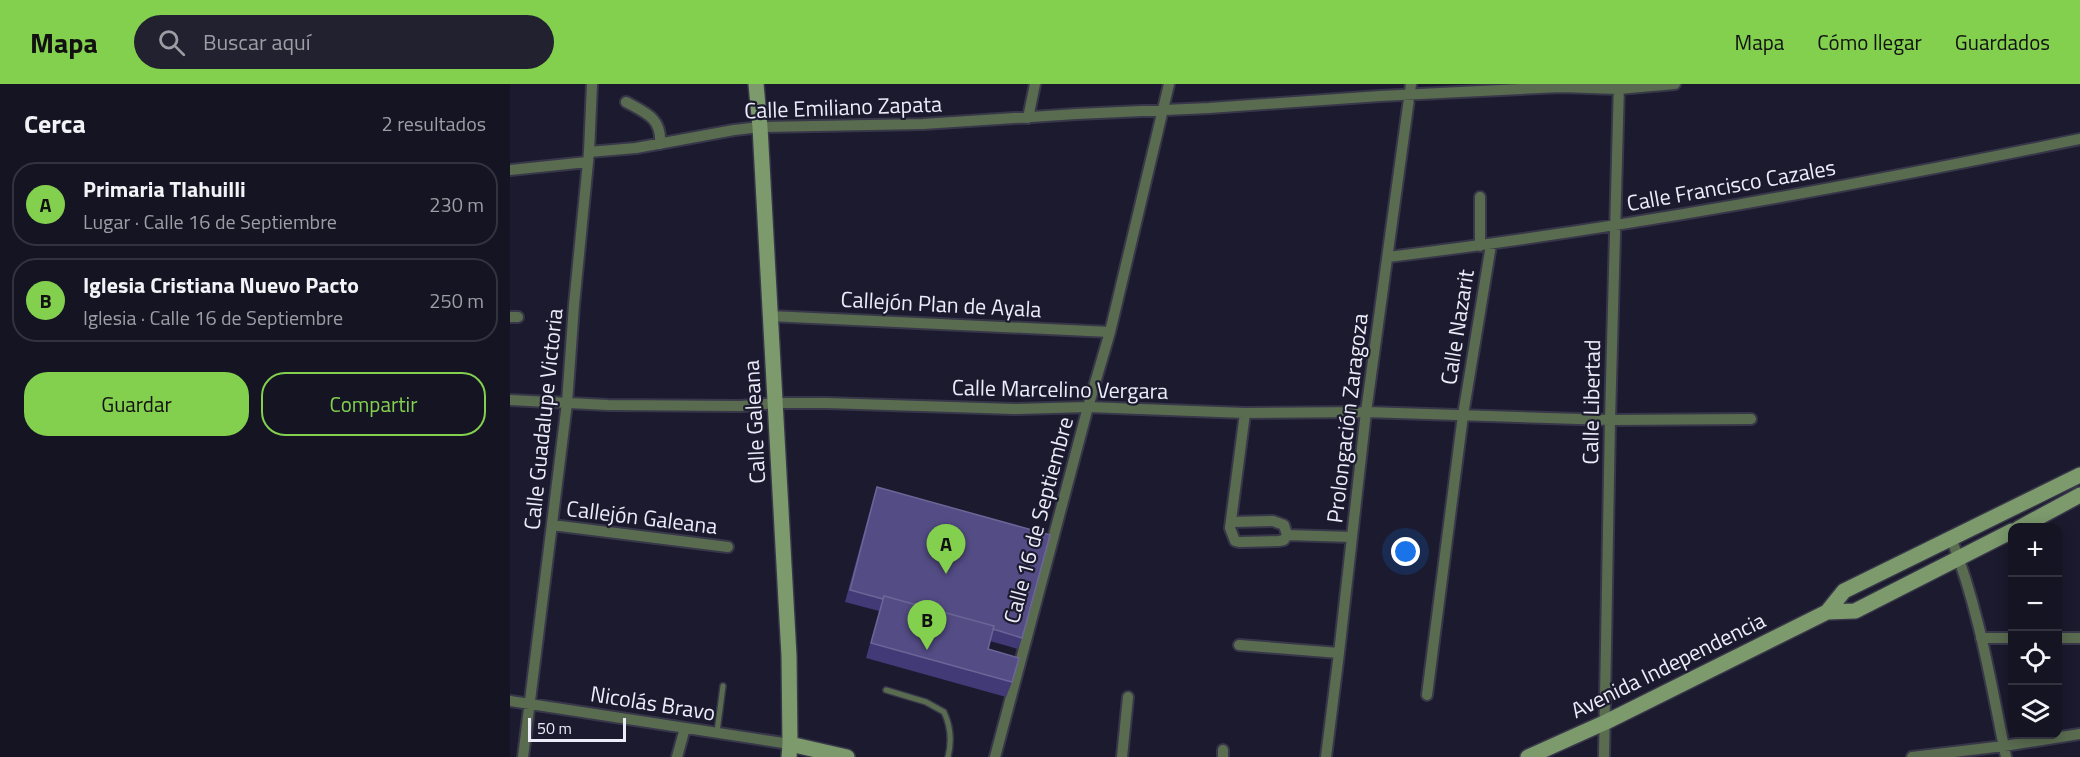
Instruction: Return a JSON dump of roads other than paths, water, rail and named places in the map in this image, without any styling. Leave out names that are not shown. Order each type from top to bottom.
[{"type":"main road","name":"Calle Galeana","points":[[756,84],[789,656],[790,751]]},
{"type":"main road","name":"Avenida Independencia","points":[[1827,612],[1844,591],[2080,475]]},
{"type":"main road","points":[[2055,488],[2063,505]]},
{"type":"main road","points":[[2029,523],[2080,495]]},
{"type":"main road","name":"Avenida Independencia","points":[[1528,757],[1606,722],[1827,612],[1855,611],[2008,534]]},
{"type":"main road","points":[[790,751],[847,757]]},
{"type":"street","name":"Calle Guadalupe Victoria","points":[[523,757],[567,403],[584,210],[592,84]]},
{"type":"street","points":[[1028,118],[1035,84]]},
{"type":"street","name":"Calle 16 de Septiembre","points":[[995,757],[1110,332],[1170,84]]},
{"type":"street","name":"Calle Emiliano Zapata","points":[[510,170],[760,127],[923,124],[1380,96],[1410,90],[1675,84]]},
{"type":"street","name":"Calle Libertad","points":[[1604,757],[1619,87]]},
{"type":"street","name":"Prolongación Zaragoza","points":[[1326,757],[1366,412],[1410,90]]},
{"type":"street","points":[[626,102],[655,120],[661,135],[660,144]]},
{"type":"street","name":"Calle Francisco Cazales","points":[[1388,258],[1615,226],[1948,166],[2080,139]]},
{"type":"street","name":"Calle Nazarit","points":[[1427,695],[1485,245],[1480,197]]},
{"type":"street","name":"Callejón Plan de Ayala","points":[[770,316],[1110,332]]},
{"type":"street","name":"Calle Marcelino Vergara","points":[[510,400],[741,406],[776,403],[1003,408],[1088,407],[1245,412],[1366,412],[1610,420],[1751,419]]},
{"type":"street","points":[[1231,525],[1273,521],[1280,523],[1286,532],[1284,540],[1279,541],[1239,542],[1233,538],[1231,525],[1245,412]]},
{"type":"street","name":"Callejón Galeana","points":[[552,525],[728,547]]},
{"type":"street","points":[[1286,532],[1351,537]]},
{"type":"street","points":[[1951,538],[1959,558],[1981,638],[2005,752]]},
{"type":"street","points":[[1981,638],[2008,638]]},
{"type":"street","points":[[2062,638],[2080,638]]},
{"type":"street","points":[[1239,645],[1339,653]]},
{"type":"street","points":[[1122,757],[1128,697]]},
{"type":"street","name":"Nicolás Bravo","points":[[510,701],[717,732],[790,751]]},
{"type":"street","points":[[677,757],[685,728]]},
{"type":"street","points":[[1912,757],[2005,752],[2080,734]]},
{"type":"lane","points":[[717,732],[723,686]]},
{"type":"lane","points":[[886,690],[926,702],[944,712],[951,732],[948,757]]},
{"type":"place","name":"Primaria Tlahuilli","points":[[946,574]]},
{"type":"place","name":"Iglesia Cristiana Nuevo Pacto","points":[[927,650]]}]
